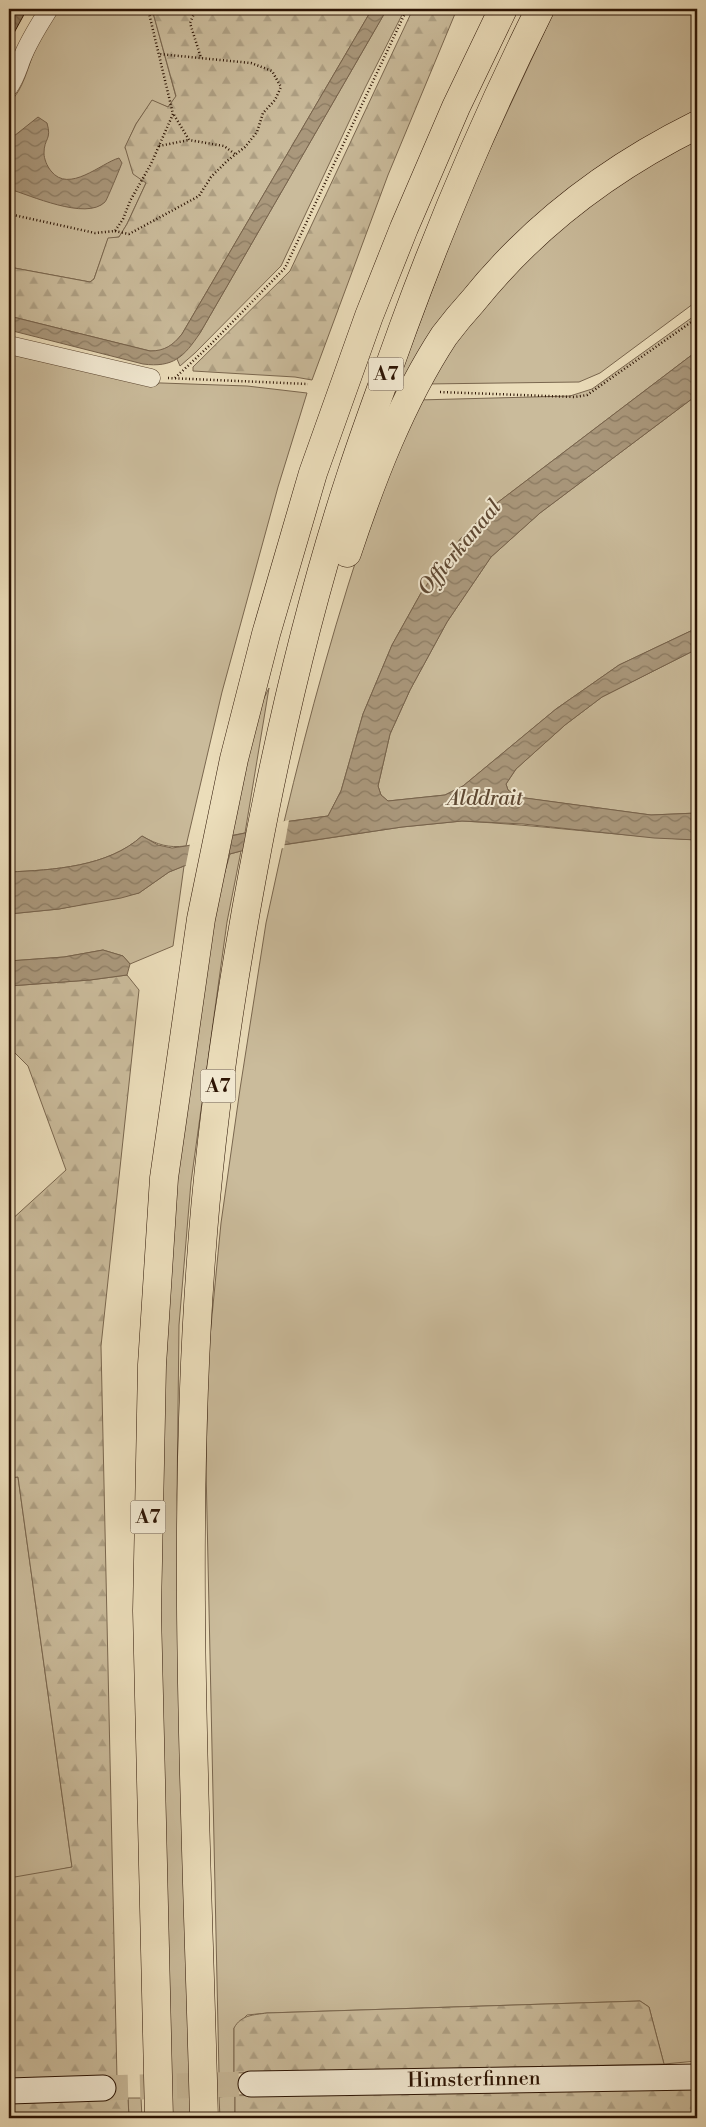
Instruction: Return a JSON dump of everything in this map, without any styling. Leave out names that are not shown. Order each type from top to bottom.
[{"type":"highway","name":"A7","points":[[456,107],[467,55],[482,9]]},
{"type":"highway","name":"A7","points":[[159,2118],[146,1611],[152,1365],[164,1178],[201,919],[234,759],[266,634],[313,473],[369,316],[404,228],[456,107],[503,9]]},
{"type":"highway","name":"A7","points":[[204,2118],[192,1631],[192,1470],[200,1263],[209,1164],[232,982],[276,755],[306,630],[351,475],[426,267],[504,80],[540,9]]},
{"type":"highway","name":"A7","points":[[276,755],[296,707],[362,508],[397,422],[420,376],[445,335],[496,272],[531,236],[571,202],[644,153],[697,125]]},
{"type":"street","points":[[9,86],[15,78],[32,37],[49,9]]},
{"type":"street","points":[[9,345],[151,378]]},
{"type":"street","name":"Himsterfinnen","points":[[251,2084],[697,2077]]},
{"type":"street","points":[[9,2091],[103,2088]]},
{"type":"path","points":[[148,9],[173,114],[189,140]]},
{"type":"path","points":[[196,9],[190,23],[201,58]]},
{"type":"path","points":[[308,384],[175,378],[285,268],[407,9]]},
{"type":"path","points":[[9,214],[95,233],[115,231],[130,234],[199,196],[211,177],[245,147],[257,132],[263,113],[275,100],[281,87],[272,71],[251,63],[159,54]]},
{"type":"path","points":[[115,231],[123,219],[173,114]]},
{"type":"path","points":[[159,146],[189,140],[224,146],[235,154]]},
{"type":"path","points":[[440,392],[575,397],[587,395],[697,318]]},
{"type":"green space","points":[[60,9],[152,9],[176,97],[168,107],[152,101],[136,124],[125,148],[146,183],[119,237],[108,239],[94,279],[90,282],[9,267],[9,103],[22,85],[40,39]]},
{"type":"green space","points":[[152,9],[372,9],[182,334],[173,345],[160,351],[150,351],[9,316],[9,267],[90,282],[94,279],[108,238],[119,237],[127,224],[146,183],[133,174],[125,147],[136,124],[152,100],[168,107],[176,96]]},
{"type":"green space","points":[[387,9],[405,9],[365,88],[281,266],[180,366],[177,359],[200,333]]},
{"type":"green space","points":[[413,9],[457,9],[388,175],[312,380],[295,377],[193,371],[193,367],[290,271]]},
{"type":"green space","points":[[555,9],[697,9],[697,113],[535,218],[368,461],[466,200]]},
{"type":"green space","points":[[697,133],[697,301],[600,373],[579,382],[426,384],[437,366],[535,240]]},
{"type":"green space","points":[[697,314],[697,351],[493,506],[461,538],[421,593],[392,645],[363,714],[341,791],[328,816],[284,822],[314,703],[360,547],[378,495],[418,400],[570,396],[592,389]]},
{"type":"green space","points":[[9,354],[133,382],[247,386],[307,393],[278,487],[222,692],[186,846],[174,847],[163,845],[142,836],[113,854],[79,865],[9,872]]},
{"type":"green space","points":[[697,395],[697,628],[619,665],[556,709],[463,786],[445,795],[388,801],[381,795],[378,786],[390,734],[410,690],[447,622],[491,557],[540,513]]},
{"type":"green space","points":[[697,649],[697,813],[651,815],[517,797],[508,790],[506,784],[516,769],[565,725],[602,697]]},
{"type":"green space","points":[[269,688],[245,833],[223,837],[263,700]]},
{"type":"green space","points":[[462,821],[697,840],[697,2061],[664,2064],[649,2007],[640,2001],[247,2015],[234,2028],[234,2073],[219,2074],[206,1468],[208,1357],[221,1223],[266,923],[283,845],[402,827]]},
{"type":"green space","points":[[241,851],[227,922],[191,1182],[179,1325],[177,1496],[194,2118],[169,2118],[156,1572],[174,1178],[208,930],[230,854]]},
{"type":"green space","points":[[184,866],[173,946],[130,964],[123,956],[103,950],[64,957],[9,961],[9,914],[59,909],[139,893],[169,872]]},
{"type":"green space","points":[[127,975],[139,990],[101,1346],[117,2079],[9,2079],[9,1878],[72,1867],[18,1477],[9,1478],[9,1222],[66,1170],[28,1066],[9,1047],[9,986],[90,980]]},
{"type":"green space","points":[[18,1477],[72,1867],[9,1880],[9,1478]]},
{"type":"green space","points":[[640,2001],[649,2007],[664,2064],[234,2073],[234,2028],[240,2020],[257,2014]]},
{"type":"green space","points":[[697,2087],[697,2118],[235,2118],[235,2095]]},
{"type":"green space","points":[[235,2095],[235,2118],[220,2118],[219,2097]]},
{"type":"green space","points":[[128,2098],[141,2098],[142,2118],[129,2118]]},
{"type":"green space","points":[[128,2098],[129,2118],[9,2118],[9,2101]]},
{"type":"water","points":[[372,9],[387,9],[189,349],[170,362],[153,365],[143,364],[9,330],[9,316],[150,351],[164,349],[175,341],[182,334]]},
{"type":"water","points":[[38,117],[47,123],[48,129],[44,148],[45,160],[51,171],[58,177],[76,178],[119,158],[122,163],[105,202],[96,207],[85,209],[72,208],[9,189],[9,140]]},
{"type":"water","points":[[697,351],[697,395],[540,513],[491,557],[447,622],[410,690],[390,734],[378,786],[381,795],[388,801],[445,795],[463,786],[556,709],[619,665],[697,628],[697,649],[602,697],[565,725],[516,769],[506,784],[508,790],[518,797],[651,815],[697,813],[697,840],[654,838],[523,824],[462,821],[402,827],[241,851],[184,866],[169,872],[139,893],[121,898],[59,909],[9,914],[9,872],[79,865],[113,854],[142,836],[158,845],[172,848],[245,833],[284,822],[328,816],[341,791],[363,714],[392,645],[421,593],[461,538],[493,506]]},
{"type":"water","points":[[103,950],[123,956],[130,964],[127,975],[90,980],[9,986],[9,961],[64,957]]},
{"type":"pier","points":[[289,820],[284,848],[242,854],[247,830]]},
{"type":"pier","points":[[233,834],[228,857],[185,869],[190,844]]},
{"type":"building","points":[[9,9],[27,9],[9,42]]},
{"type":"tunnel","points":[[103,2088],[251,2084]]},
{"type":"water label","name":"Offierkanaal","points":[[460,548]]},
{"type":"water label","name":"Alddrait","points":[[485,799]]}]
